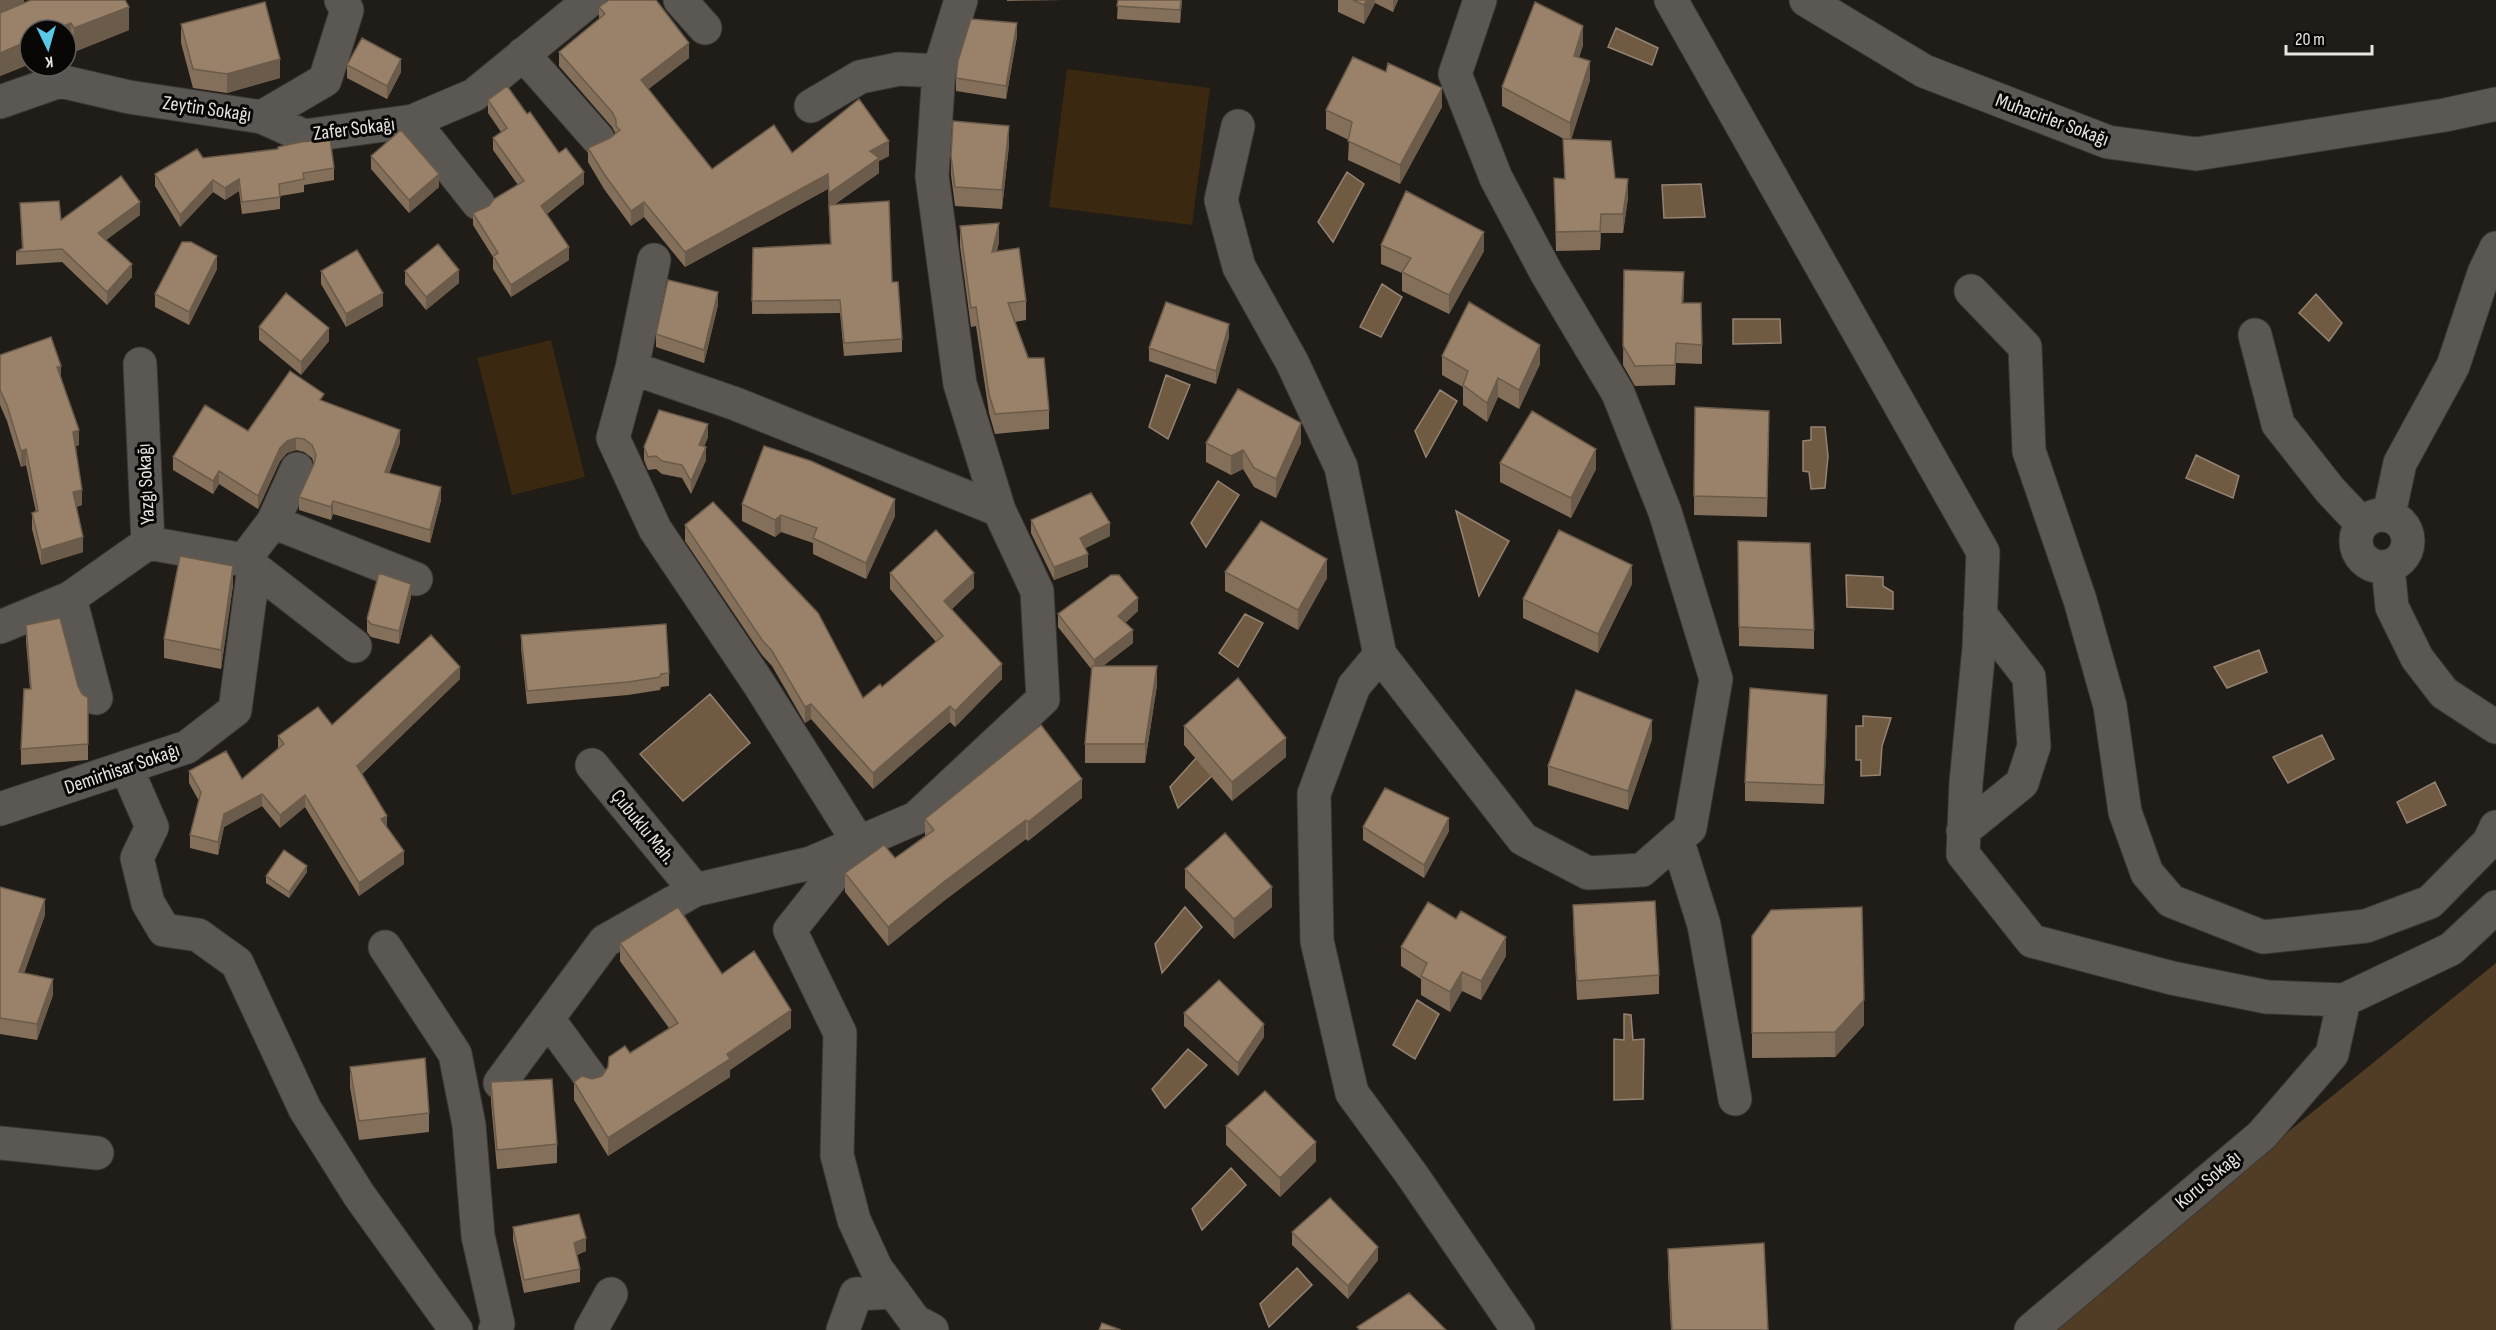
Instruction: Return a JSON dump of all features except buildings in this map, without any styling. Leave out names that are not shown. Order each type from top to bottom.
[{"type":"street","name":"Zeytin Sokağı","points":[[0,102],[60,81],[129,97],[262,117],[325,80],[346,10],[341,0]]},
{"type":"street","name":"Zafer Sokağı","points":[[262,117],[304,136],[413,121],[474,95],[590,0]]},
{"type":"street","points":[[680,0],[705,28]]},
{"type":"street","points":[[500,1083],[605,941],[694,890],[811,863],[916,818],[1043,699],[1037,591],[999,510],[958,372],[932,176],[939,71],[961,0]]},
{"type":"street","points":[[1238,126],[1221,200],[1239,267],[1292,362],[1341,467],[1380,655],[1523,839],[1588,873],[1642,870],[1690,828],[1716,679],[1665,512],[1618,393],[1547,274],[1496,178],[1455,74],[1480,0]]},
{"type":"street","points":[[1671,0],[1983,552],[1963,854],[2032,941],[2172,978],[2267,998],[2343,1000],[2451,949],[2496,907]]},
{"type":"street","name":"Muhacirler Sokağı","points":[[1806,0],[1924,71],[2108,142],[2196,154],[2445,115],[2496,104]]},
{"type":"street","points":[[523,54],[598,139]]},
{"type":"street","points":[[811,106],[860,77],[899,69],[939,71]]},
{"type":"street","name":"Zafer Sokağı","points":[[413,121],[478,203]]},
{"type":"street","points":[[2254,335],[2278,424],[2330,489],[2376,519],[2406,526],[2410,543],[2400,561],[2388,567],[2373,566],[2358,554],[2357,531],[2376,519],[2400,463],[2453,366],[2484,273],[2496,248]]},
{"type":"street","points":[[654,261],[632,368],[614,438],[655,529],[759,684],[859,843]]},
{"type":"street","points":[[1971,291],[2025,347],[2029,451],[2080,600],[2110,706],[2125,812],[2147,873],[2171,901],[2263,936],[2366,926],[2430,902],[2488,842],[2496,827]]},
{"type":"street","name":"Yazgı Sokağı","points":[[0,627],[70,598],[148,543],[140,364]]},
{"type":"street","points":[[632,368],[736,404],[999,510]]},
{"type":"street","points":[[249,563],[273,522],[297,469]]},
{"type":"street","points":[[273,522],[416,579]]},
{"type":"street","points":[[148,543],[249,563],[355,646]]},
{"type":"street","name":"Demirhisar Sokağı","points":[[0,809],[187,747],[235,710],[249,563]]},
{"type":"street","points":[[2388,567],[2392,607],[2417,658],[2444,693],[2496,727]]},
{"type":"street","points":[[70,598],[96,698]]},
{"type":"street","points":[[1964,831],[2022,783],[2034,746],[2029,677],[1980,614]]},
{"type":"street","points":[[1380,655],[1354,686],[1314,794],[1317,941],[1352,1093],[1412,1175],[1518,1330]]},
{"type":"street","name":"Çubuklu Mah.","points":[[592,765],[694,890]]},
{"type":"street","points":[[126,767],[152,826],[137,858],[148,903],[164,930],[198,935],[237,963],[305,1109],[359,1195],[456,1330]]},
{"type":"street","points":[[1677,840],[1704,925],[1735,1099]]},
{"type":"street","points":[[859,843],[790,930],[840,1033],[837,1155],[854,1220],[876,1268],[915,1322],[932,1330]]},
{"type":"street","points":[[385,947],[455,1054],[469,1125],[478,1236],[498,1324],[495,1330]]},
{"type":"street","name":"Koru Sokağı","points":[[2031,1330],[2262,1135],[2332,1054],[2343,1000]]},
{"type":"street","points":[[548,1019],[591,1078]]},
{"type":"street","points":[[0,1143],[97,1153]]},
{"type":"street","points":[[843,1330],[856,1294],[894,1292]]},
{"type":"street","points":[[591,1330],[611,1294]]},
{"type":"shaded area","points":[[1616,28],[1658,48],[1652,65],[1608,47]]},
{"type":"shaded area","points":[[1067,69],[1210,88],[1192,225],[1049,207]]},
{"type":"shaded area","points":[[1347,172],[1364,184],[1333,242],[1318,222]]},
{"type":"shaded area","points":[[1701,184],[1705,217],[1664,218],[1662,185]]},
{"type":"shaded area","points":[[1382,284],[1402,297],[1381,337],[1360,327]]},
{"type":"shaded area","points":[[2316,294],[2342,323],[2329,341],[2299,313]]},
{"type":"shaded area","points":[[1733,319],[1780,319],[1781,343],[1733,344]]},
{"type":"shaded area","points":[[551,340],[585,477],[512,495],[477,358]]},
{"type":"shaded area","points":[[1166,375],[1190,385],[1168,439],[1149,427]]},
{"type":"shaded area","points":[[1440,390],[1457,401],[1426,457],[1415,431]]},
{"type":"shaded area","points":[[1811,427],[1825,427],[1828,456],[1825,488],[1811,489],[1809,472],[1803,471],[1803,441],[1811,440]]},
{"type":"shaded area","points":[[2196,455],[2239,476],[2233,498],[2186,478]]},
{"type":"shaded area","points":[[1218,481],[1239,495],[1206,547],[1191,523]]},
{"type":"shaded area","points":[[1456,511],[1509,541],[1479,596]]},
{"type":"shaded area","points":[[1846,575],[1883,577],[1883,586],[1893,592],[1893,609],[1847,607]]},
{"type":"shaded area","points":[[1245,614],[1263,623],[1238,667],[1219,653]]},
{"type":"shaded area","points":[[2259,650],[2267,672],[2227,688],[2214,667]]},
{"type":"shaded area","points":[[710,694],[750,743],[683,801],[640,754]]},
{"type":"shaded area","points":[[1863,716],[1891,718],[1882,746],[1880,775],[1861,776],[1861,760],[1856,760],[1856,726],[1863,726]]},
{"type":"shaded area","points":[[2322,735],[2334,759],[2288,783],[2273,757]]},
{"type":"shaded area","points":[[1197,757],[1213,775],[1178,808],[1170,787]]},
{"type":"shaded area","points":[[2435,782],[2446,805],[2407,823],[2397,802]]},
{"type":"shaded area","points":[[1185,907],[1202,927],[1162,973],[1155,944]]},
{"type":"shaded area","points":[[2496,963],[2496,1330],[2044,1330]]},
{"type":"shaded area","points":[[1417,1000],[1439,1014],[1415,1059],[1393,1045]]},
{"type":"shaded area","points":[[1624,1014],[1631,1015],[1633,1040],[1644,1039],[1643,1099],[1614,1100],[1614,1039],[1624,1040]]},
{"type":"shaded area","points":[[1188,1049],[1207,1065],[1165,1108],[1152,1089]]},
{"type":"shaded area","points":[[1231,1168],[1246,1185],[1202,1230],[1192,1209]]},
{"type":"shaded area","points":[[1297,1268],[1312,1285],[1269,1327],[1260,1304]]}]
